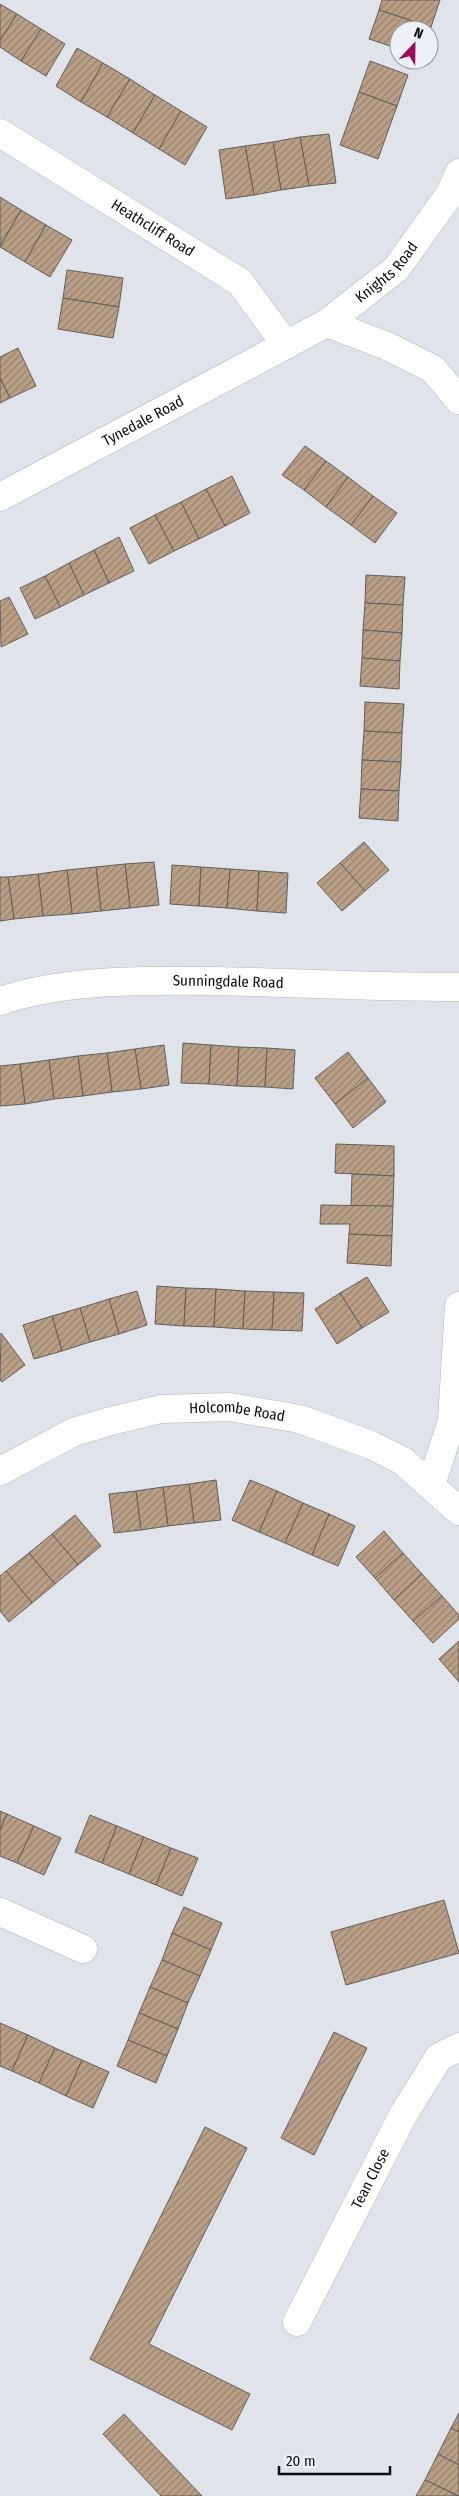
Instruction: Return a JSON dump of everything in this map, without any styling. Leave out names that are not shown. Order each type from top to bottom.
[{"type":"street","name":"Heathcliff Road","points":[[0,133],[240,282],[286,345]]},
{"type":"street","name":"Knights Road","points":[[286,345],[327,323],[396,270],[450,194],[459,173]]},
{"type":"street","points":[[327,323],[387,346],[433,369],[459,400]]},
{"type":"street","name":"Tynedale Road","points":[[0,497],[286,345]]},
{"type":"street","name":"Sunningdale Road","points":[[0,1001],[13,996],[76,986],[136,980],[459,987]]},
{"type":"street","points":[[431,1485],[452,1421],[459,1306]]},
{"type":"street","name":"Holcombe Road","points":[[0,1471],[74,1432],[111,1420],[161,1410],[230,1407],[300,1419],[371,1445],[403,1460],[459,1511]]},
{"type":"street","points":[[0,1912],[83,1949]]},
{"type":"street","name":"Tean Close","points":[[297,2322],[403,2115],[439,2057],[459,2047]]},
{"type":"building","points":[[382,0],[440,0],[433,20],[410,20],[379,10]]},
{"type":"building","points":[[0,4],[17,14],[0,41]]},
{"type":"building","points":[[379,10],[410,20],[389,20],[389,46],[369,39]]},
{"type":"building","points":[[17,14],[41,29],[21,61],[0,47],[0,41]]},
{"type":"building","points":[[41,29],[65,44],[46,76],[21,61]]},
{"type":"building","points":[[77,48],[103,63],[81,102],[56,86]]},
{"type":"building","points":[[370,61],[389,68],[389,70],[408,75],[397,106],[359,92]]},
{"type":"building","points":[[103,63],[130,79],[107,117],[81,102]]},
{"type":"building","points":[[130,79],[155,95],[133,133],[107,117]]},
{"type":"building","points":[[359,92],[397,106],[378,159],[340,145]]},
{"type":"building","points":[[155,95],[181,111],[159,149],[133,133]]},
{"type":"building","points":[[181,111],[207,127],[185,165],[159,149]]},
{"type":"building","points":[[329,134],[336,183],[309,186],[300,137]]},
{"type":"building","points":[[300,137],[309,186],[281,190],[273,142]]},
{"type":"building","points":[[273,142],[281,190],[254,195],[245,146]]},
{"type":"building","points":[[245,146],[254,195],[226,199],[219,150]]},
{"type":"building","points":[[0,197],[21,210],[0,246]]},
{"type":"building","points":[[21,210],[46,225],[25,262],[0,247]]},
{"type":"building","points":[[46,225],[72,240],[50,277],[25,262]]},
{"type":"building","points":[[67,270],[123,278],[119,307],[63,298]]},
{"type":"building","points":[[63,298],[119,307],[113,338],[58,329]]},
{"type":"building","points":[[18,348],[36,386],[10,398],[0,378],[0,357]]},
{"type":"building","points":[[0,378],[10,398],[0,403]]},
{"type":"building","points":[[305,446],[326,461],[304,490],[282,475]]},
{"type":"building","points":[[326,461],[348,477],[326,507],[304,490]]},
{"type":"building","points":[[232,476],[250,513],[225,526],[206,489]]},
{"type":"building","points":[[348,477],[373,496],[351,525],[326,507]]},
{"type":"building","points":[[206,489],[225,526],[199,539],[181,502]]},
{"type":"building","points":[[373,496],[397,513],[375,543],[351,525]]},
{"type":"building","points":[[181,502],[199,539],[174,551],[155,515]]},
{"type":"building","points":[[155,515],[174,551],[149,564],[130,528]]},
{"type":"building","points":[[119,537],[134,571],[109,583],[94,550]]},
{"type":"building","points":[[94,550],[109,583],[84,595],[69,563]]},
{"type":"building","points":[[69,563],[84,595],[60,607],[45,576]]},
{"type":"building","points":[[366,575],[405,577],[403,605],[365,603]]},
{"type":"building","points":[[45,576],[60,607],[35,619],[20,588]]},
{"type":"building","points":[[9,597],[28,634],[1,647],[0,601]]},
{"type":"building","points":[[365,603],[403,605],[402,633],[363,630]]},
{"type":"building","points":[[363,630],[402,633],[400,661],[362,658]]},
{"type":"building","points":[[362,658],[400,661],[399,689],[360,686]]},
{"type":"building","points":[[365,702],[404,704],[402,733],[364,731]]},
{"type":"building","points":[[364,731],[402,733],[401,762],[362,760]]},
{"type":"building","points":[[362,760],[401,762],[399,791],[361,789]]},
{"type":"building","points":[[361,789],[399,791],[398,821],[359,818]]},
{"type":"building","points":[[364,842],[389,870],[365,891],[340,863]]},
{"type":"building","points":[[154,862],[159,905],[130,908],[125,864]]},
{"type":"building","points":[[340,863],[365,891],[342,911],[317,883]]},
{"type":"building","points":[[125,864],[130,908],[101,911],[96,867]]},
{"type":"building","points":[[172,865],[201,867],[199,906],[170,904]]},
{"type":"building","points":[[96,867],[101,911],[72,914],[67,870]]},
{"type":"building","points":[[201,867],[230,869],[227,908],[199,906]]},
{"type":"building","points":[[230,869],[259,871],[257,911],[227,908]]},
{"type":"building","points":[[67,870],[72,914],[43,916],[38,874]]},
{"type":"building","points":[[259,871],[288,873],[286,913],[257,911]]},
{"type":"building","points":[[38,874],[43,916],[14,919],[8,877]]},
{"type":"building","points":[[0,877],[8,877],[14,919],[0,921]]},
{"type":"building","points":[[183,1043],[211,1045],[209,1084],[181,1083]]},
{"type":"building","points":[[164,1045],[169,1085],[141,1089],[135,1049]]},
{"type":"building","points":[[211,1045],[239,1047],[237,1086],[209,1084]]},
{"type":"building","points":[[239,1047],[267,1048],[265,1087],[237,1086]]},
{"type":"building","points":[[267,1048],[295,1050],[293,1089],[265,1087]]},
{"type":"building","points":[[135,1049],[141,1089],[112,1092],[107,1053]]},
{"type":"building","points":[[348,1052],[368,1078],[335,1104],[315,1078]]},
{"type":"building","points":[[107,1053],[112,1092],[83,1096],[78,1056]]},
{"type":"building","points":[[78,1056],[83,1096],[54,1099],[49,1060]]},
{"type":"building","points":[[49,1060],[54,1099],[25,1104],[20,1064]]},
{"type":"building","points":[[20,1064],[25,1104],[0,1106],[0,1066]]},
{"type":"building","points":[[368,1078],[386,1102],[353,1128],[335,1104]]},
{"type":"building","points":[[336,1144],[394,1146],[394,1176],[335,1173]]},
{"type":"building","points":[[352,1174],[394,1176],[393,1206],[351,1207]]},
{"type":"building","points":[[321,1205],[393,1206],[392,1236],[349,1234],[350,1224],[320,1224]]},
{"type":"building","points":[[349,1234],[392,1236],[391,1266],[347,1263]]},
{"type":"building","points":[[367,1277],[389,1312],[362,1328],[340,1293]]},
{"type":"building","points":[[157,1286],[186,1288],[184,1326],[155,1324]]},
{"type":"building","points":[[186,1288],[216,1289],[214,1327],[184,1326]]},
{"type":"building","points":[[216,1289],[245,1291],[243,1329],[214,1327]]},
{"type":"building","points":[[137,1291],[147,1325],[119,1334],[109,1299]]},
{"type":"building","points":[[245,1291],[274,1292],[272,1330],[243,1329]]},
{"type":"building","points":[[274,1292],[304,1293],[302,1331],[272,1330]]},
{"type":"building","points":[[340,1293],[362,1328],[337,1344],[315,1309]]},
{"type":"building","points":[[109,1299],[119,1334],[90,1342],[80,1308]]},
{"type":"building","points":[[80,1308],[90,1342],[62,1351],[52,1316]]},
{"type":"building","points":[[52,1316],[62,1351],[34,1359],[23,1325]]},
{"type":"building","points":[[1,1333],[25,1365],[2,1382],[0,1380]]},
{"type":"building","points":[[216,1480],[221,1520],[194,1523],[189,1484]]},
{"type":"building","points":[[250,1480],[277,1491],[259,1532],[232,1520]]},
{"type":"building","points":[[189,1484],[194,1523],[168,1526],[163,1487]]},
{"type":"building","points":[[163,1487],[168,1526],[141,1530],[136,1491]]},
{"type":"building","points":[[136,1491],[141,1530],[114,1533],[109,1494]]},
{"type":"building","points":[[277,1491],[303,1503],[285,1543],[259,1532]]},
{"type":"building","points":[[303,1503],[329,1514],[312,1555],[285,1543]]},
{"type":"building","points":[[329,1514],[355,1526],[338,1566],[312,1555]]},
{"type":"building","points":[[75,1515],[101,1546],[78,1565],[52,1534]]},
{"type":"building","points":[[384,1531],[403,1553],[375,1578],[356,1557]]},
{"type":"building","points":[[52,1534],[78,1565],[55,1584],[29,1553]]},
{"type":"building","points":[[29,1553],[55,1584],[32,1603],[6,1571]]},
{"type":"building","points":[[403,1553],[422,1574],[394,1600],[375,1578]]},
{"type":"building","points":[[6,1571],[32,1603],[9,1622],[0,1611],[0,1576]]},
{"type":"building","points":[[422,1574],[442,1596],[413,1621],[394,1600]]},
{"type":"building","points":[[442,1596],[459,1615],[459,1619],[433,1643],[413,1621]]},
{"type":"building","points":[[459,1641],[459,1682],[439,1659]]},
{"type":"building","points":[[0,1811],[7,1814],[0,1830]]},
{"type":"building","points":[[7,1814],[34,1826],[17,1863],[0,1856],[0,1830]]},
{"type":"building","points":[[90,1815],[117,1826],[102,1863],[75,1852]]},
{"type":"building","points":[[34,1826],[61,1838],[44,1875],[17,1863]]},
{"type":"building","points":[[117,1826],[144,1837],[129,1874],[102,1863]]},
{"type":"building","points":[[144,1837],[171,1848],[156,1885],[129,1874]]},
{"type":"building","points":[[171,1848],[198,1858],[182,1896],[156,1885]]},
{"type":"building","points":[[444,1900],[459,1953],[346,1985],[331,1932]]},
{"type":"building","points":[[184,1907],[222,1923],[211,1950],[172,1933]]},
{"type":"building","points":[[172,1933],[211,1950],[200,1976],[162,1960]]},
{"type":"building","points":[[162,1960],[200,1976],[188,2003],[150,1987]]},
{"type":"building","points":[[150,1987],[188,2003],[178,2029],[139,2013]]},
{"type":"building","points":[[139,2013],[178,2029],[167,2056],[128,2040]]},
{"type":"building","points":[[0,2023],[28,2035],[12,2071],[0,2066]]},
{"type":"building","points":[[334,2032],[367,2048],[314,2155],[281,2138]]},
{"type":"building","points":[[28,2035],[55,2048],[39,2083],[12,2071]]},
{"type":"building","points":[[128,2040],[167,2056],[156,2083],[117,2066]]},
{"type":"building","points":[[55,2048],[82,2060],[66,2096],[39,2083]]},
{"type":"building","points":[[82,2060],[109,2072],[93,2108],[66,2096]]},
{"type":"building","points":[[205,2127],[247,2148],[149,2344],[250,2394],[232,2430],[90,2359]]},
{"type":"building","points":[[459,2413],[459,2432],[451,2428]]},
{"type":"building","points":[[124,2414],[202,2496],[161,2496],[103,2434]]},
{"type":"building","points":[[451,2428],[459,2432],[459,2465],[438,2454]]},
{"type":"building","points":[[438,2454],[459,2465],[459,2496],[425,2480]]},
{"type":"building","points":[[425,2480],[458,2496],[416,2496]]}]
